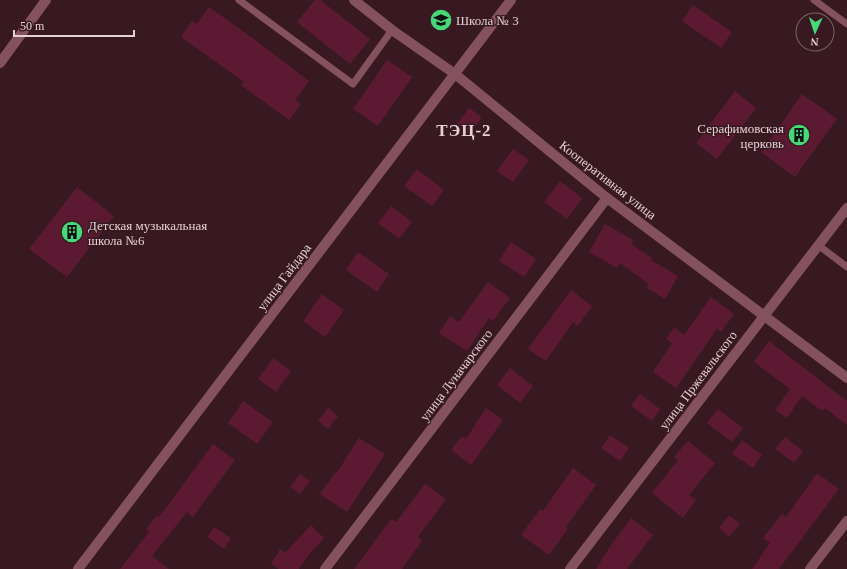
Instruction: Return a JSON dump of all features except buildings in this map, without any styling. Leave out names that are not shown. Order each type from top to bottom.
[{"type":"street","points":[[0,63],[46,0]]},
{"type":"street","name":"Кооперативная улица","points":[[354,0],[392,30],[455,74],[607,198],[847,378]]},
{"type":"street","name":"улица Гайдара","points":[[78,569],[511,0]]},
{"type":"street","name":"улица Луначарского","points":[[325,569],[607,198]]},
{"type":"street","name":"улица Пржевальского","points":[[570,569],[763,315],[847,208]]},
{"type":"street","points":[[810,569],[847,521]]},
{"type":"lane","points":[[239,0],[353,84],[392,30]]},
{"type":"lane","points":[[814,0],[847,24]]},
{"type":"lane","points":[[818,245],[847,267]]},
{"type":"place","name":"Школа № 3","points":[[441,20]]},
{"type":"place","name":"Серафимовская церковь","points":[[799,135]]},
{"type":"place","name":"Детская музыкальная школа №6","points":[[72,232]]},
{"type":"district","name":"ТЭЦ-2","points":[[464,130]]}]
